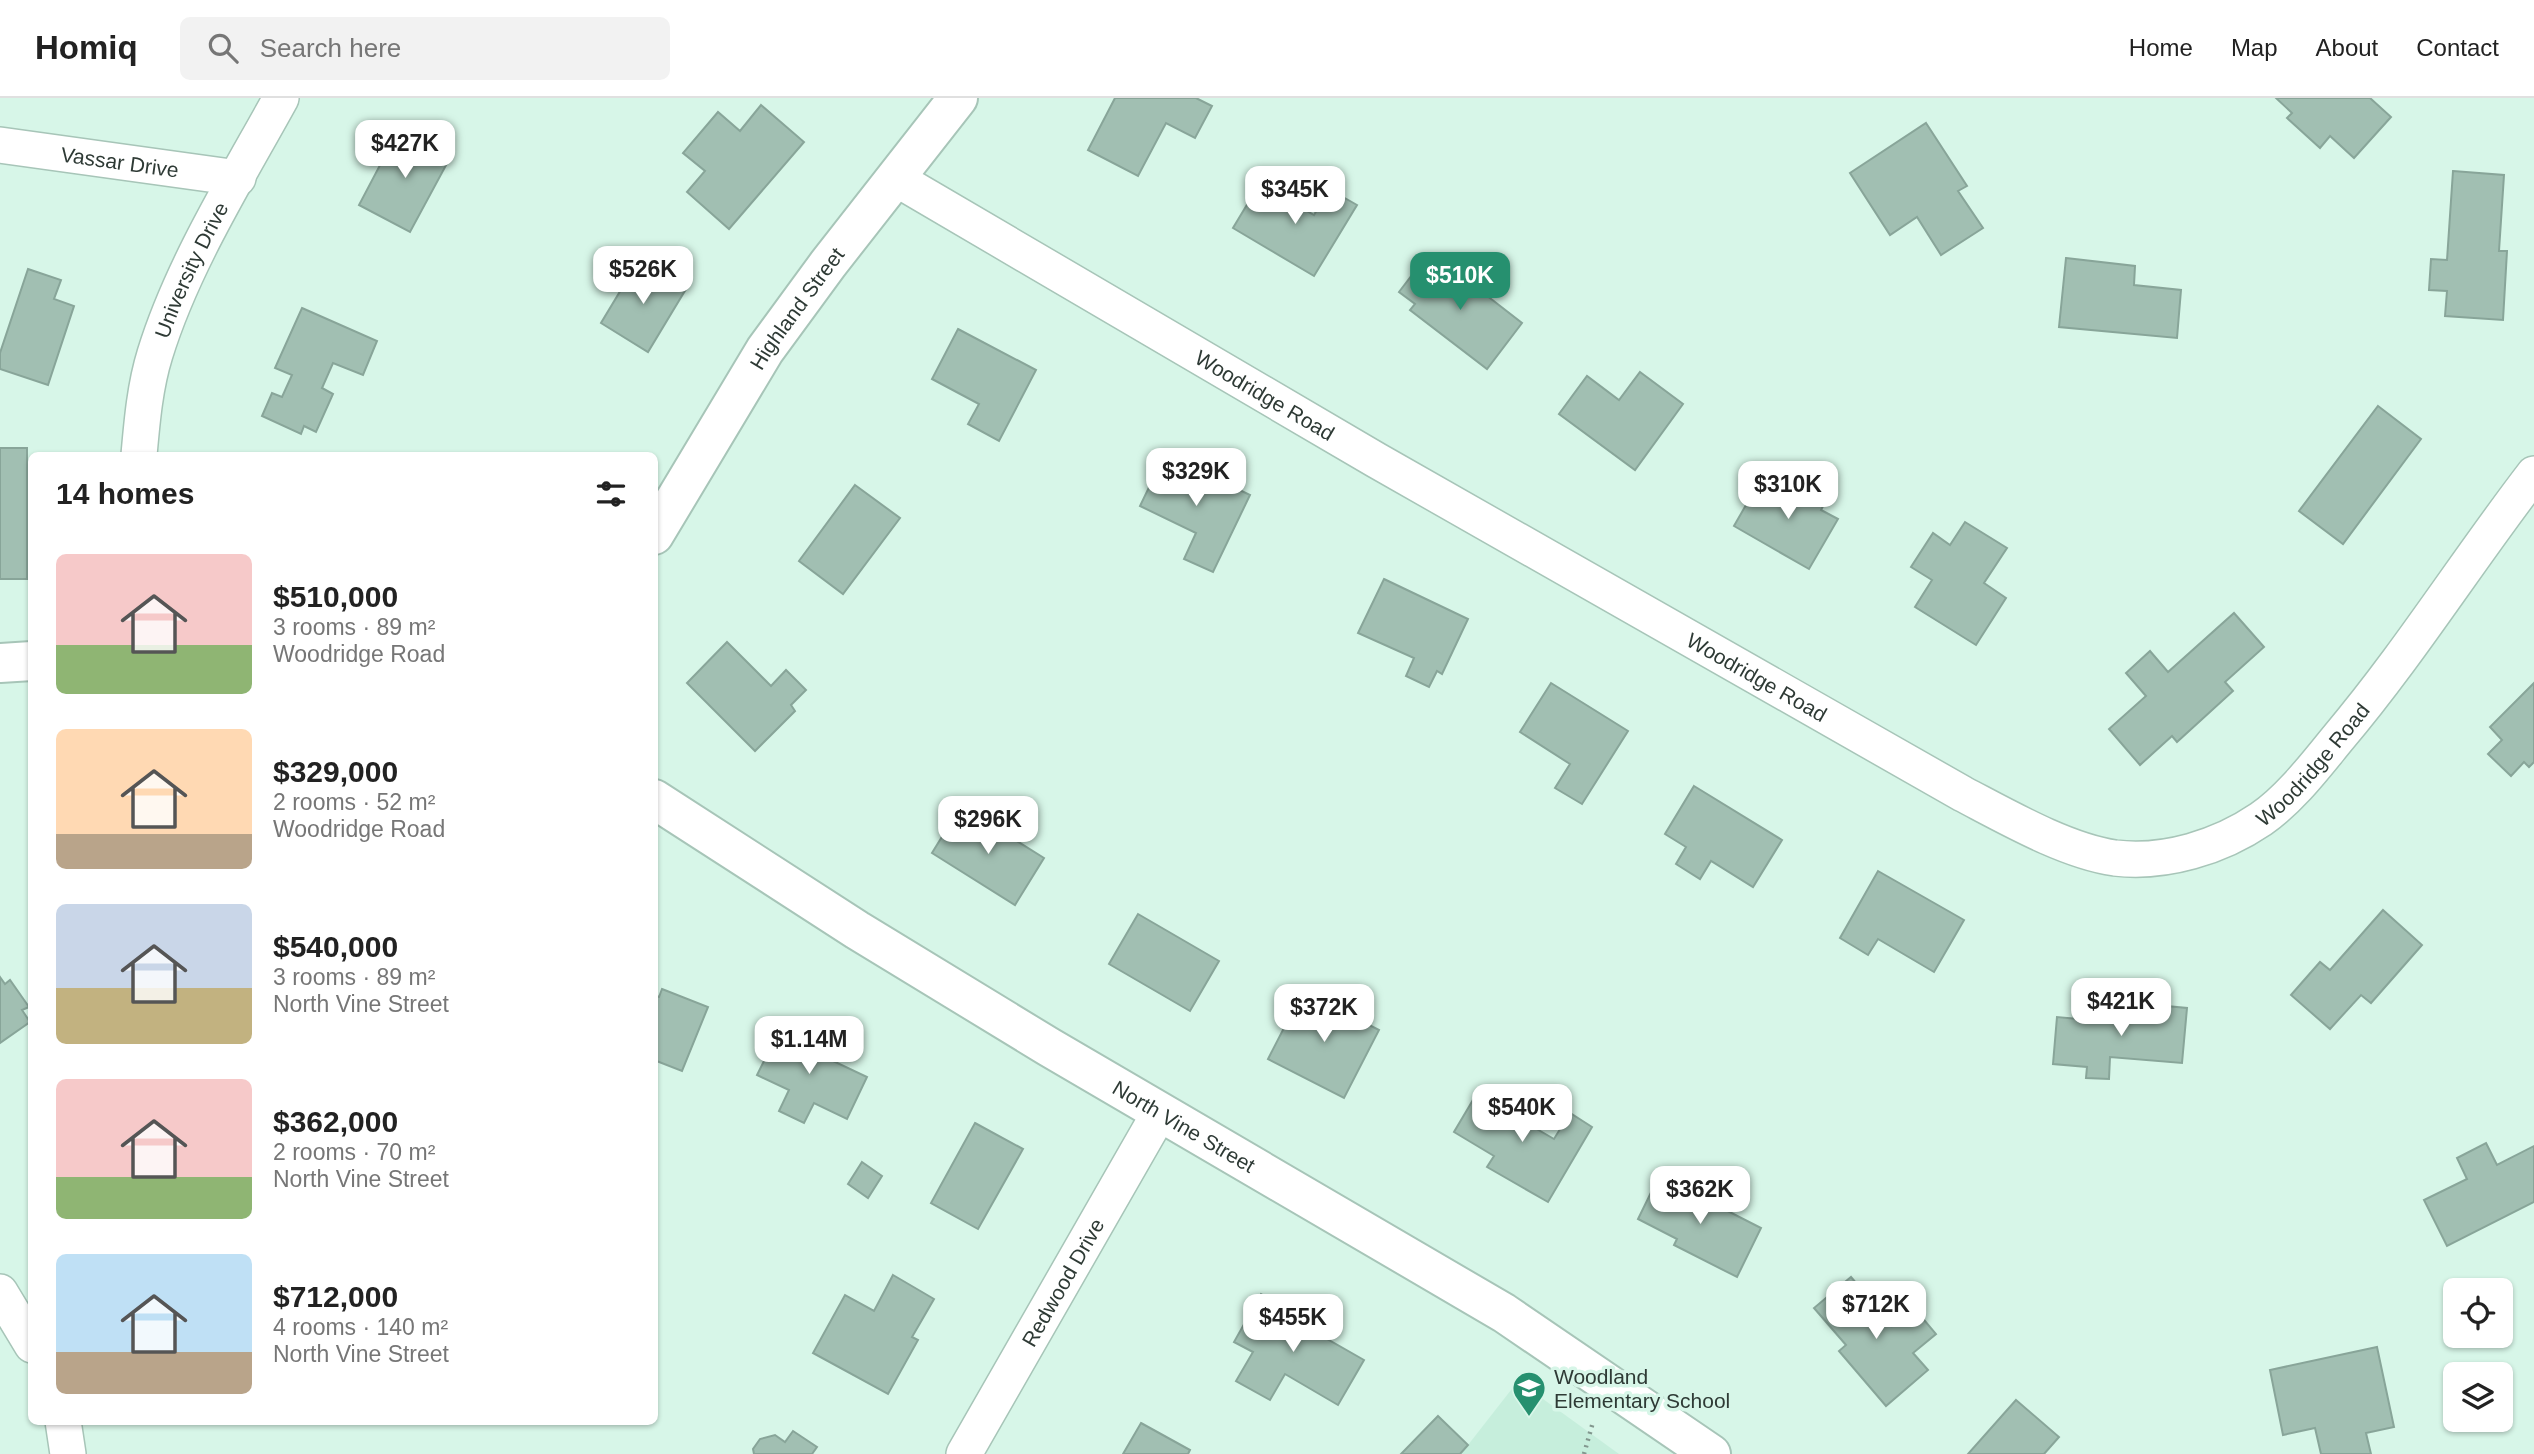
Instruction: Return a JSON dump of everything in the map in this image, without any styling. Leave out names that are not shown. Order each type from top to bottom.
[{"type":"street","name":"University Drive","points":[[139,452],[146,396],[166,324],[281,98]]},
{"type":"street","name":"Highland Street","points":[[658,528],[765,349],[958,98]]},
{"type":"street","name":"Vassar Drive","points":[[0,145],[238,178]]},
{"type":"street","name":"Woodridge Road","points":[[895,178],[1376,460],[1964,794],[2004,816],[2083,850],[2113,857],[2157,857],[2188,852],[2223,840],[2281,803],[2375,695],[2482,542],[2534,474]]},
{"type":"street","points":[[0,663],[28,661]]},
{"type":"street","name":"North Vine Street","points":[[658,802],[857,930],[1160,1112],[1504,1313],[1712,1454]]},
{"type":"street","name":"Redwood Drive","points":[[964,1454],[1160,1112]]},
{"type":"street","points":[[0,1292],[28,1338]]},
{"type":"street","points":[[64,1425],[68,1454]]},
{"type":"shaded area","name":"Woodland Elementary School","points":[[1518,1381],[1619,1454],[1461,1454]]},
{"type":"building","points":[[1115,98],[1196,98],[1212,106],[1195,138],[1166,123],[1138,176],[1088,150]]},
{"type":"building","points":[[2276,98],[2370,98],[2391,117],[2354,158],[2330,136],[2320,148],[2287,118],[2292,113]]},
{"type":"building","points":[[761,105],[804,142],[729,229],[687,192],[705,171],[683,153],[718,112],[740,131]]},
{"type":"building","points":[[1926,123],[1967,186],[1958,191],[1983,228],[1941,255],[1917,217],[1890,235],[1850,173]]},
{"type":"building","points":[[399,129],[451,156],[410,232],[359,205]]},
{"type":"building","points":[[2453,171],[2504,175],[2499,251],[2507,251],[2503,320],[2445,316],[2447,291],[2429,290],[2431,259],[2447,260]]},
{"type":"building","points":[[1260,183],[1314,215],[1329,189],[1357,205],[1314,276],[1233,228]]},
{"type":"building","points":[[1425,258],[1440,270],[1446,264],[1522,323],[1487,369],[1410,310],[1415,304],[1399,292]]},
{"type":"building","points":[[2066,258],[2135,266],[2134,285],[2181,290],[2177,338],[2059,327]]},
{"type":"building","points":[[639,260],[686,289],[648,352],[601,323]]},
{"type":"building","points":[[28,269],[61,280],[54,299],[74,306],[48,385],[0,369],[0,353]]},
{"type":"building","points":[[302,308],[377,341],[363,375],[333,363],[322,388],[333,394],[316,432],[304,426],[301,434],[262,416],[272,393],[282,397],[292,375],[275,368]]},
{"type":"building","points":[[958,329],[1036,370],[999,441],[968,424],[979,404],[932,379]]},
{"type":"building","points":[[1640,372],[1683,404],[1635,470],[1559,414],[1587,376],[1619,400]]},
{"type":"building","points":[[2378,406],[2421,439],[2343,544],[2299,511]]},
{"type":"building","points":[[0,448],[27,448],[27,579],[0,579]]},
{"type":"building","points":[[1165,454],[1250,495],[1213,572],[1184,559],[1196,533],[1140,506]]},
{"type":"building","points":[[1762,477],[1799,499],[1809,481],[1830,493],[1821,510],[1838,519],[1809,569],[1734,526]]},
{"type":"building","points":[[855,485],[900,518],[843,594],[799,561]]},
{"type":"building","points":[[1965,522],[2007,548],[1984,583],[2006,598],[1976,645],[1915,607],[1932,580],[1911,567],[1933,533],[1950,545]]},
{"type":"building","points":[[1384,579],[1468,619],[1442,674],[1437,671],[1429,687],[1406,676],[1414,658],[1358,633]]},
{"type":"building","points":[[2234,613],[2264,647],[2225,682],[2233,691],[2177,742],[2172,736],[2140,765],[2109,729],[2146,696],[2126,673],[2150,651],[2168,672]]},
{"type":"building","points":[[727,642],[771,686],[786,670],[806,690],[791,705],[795,711],[755,751],[687,683]]},
{"type":"building","points":[[1551,683],[1628,731],[1582,804],[1555,788],[1570,764],[1520,732]]},
{"type":"building","points":[[2534,683],[2534,762],[2529,767],[2524,762],[2511,776],[2488,754],[2502,740],[2490,727]]},
{"type":"building","points":[[1694,786],[1782,840],[1753,887],[1711,861],[1700,879],[1676,864],[1686,847],[1665,834]]},
{"type":"building","points":[[961,806],[1044,858],[1015,905],[932,853]]},
{"type":"building","points":[[1878,871],[1964,920],[1934,972],[1878,939],[1868,955],[1840,938]]},
{"type":"building","points":[[2383,910],[2422,945],[2371,1003],[2361,995],[2330,1029],[2291,995],[2320,962],[2330,970]]},
{"type":"building","points":[[1138,914],[1219,961],[1190,1011],[1109,964]]},
{"type":"building","points":[[0,977],[5,984],[10,980],[28,1006],[22,1010],[28,1023],[0,1043]]},
{"type":"building","points":[[662,989],[708,1007],[682,1071],[658,1062],[659,997]]},
{"type":"building","points":[[1303,991],[1379,1030],[1344,1098],[1268,1059]]},
{"type":"building","points":[[2112,1001],[2187,1008],[2182,1063],[2110,1057],[2109,1079],[2086,1078],[2087,1067],[2053,1064],[2057,1017],[2110,1022]]},
{"type":"building","points":[[784,1021],[821,1039],[814,1052],[867,1077],[847,1119],[814,1103],[804,1123],[779,1111],[789,1090],[757,1075]]},
{"type":"building","points":[[1480,1088],[1519,1111],[1516,1117],[1554,1139],[1570,1113],[1592,1127],[1548,1202],[1487,1167],[1494,1156],[1454,1132]]},
{"type":"building","points":[[975,1123],[1023,1149],[978,1229],[931,1203]]},
{"type":"building","points":[[2486,1143],[2497,1165],[2534,1146],[2534,1202],[2447,1246],[2424,1200],[2467,1179],[2457,1158]]},
{"type":"building","points":[[862,1162],[882,1176],[868,1198],[848,1184]]},
{"type":"building","points":[[1659,1176],[1761,1228],[1737,1277],[1674,1245],[1677,1239],[1638,1219]]},
{"type":"building","points":[[893,1275],[934,1299],[912,1337],[918,1340],[888,1394],[813,1353],[845,1295],[874,1311]]},
{"type":"building","points":[[1851,1277],[1892,1326],[1914,1308],[1936,1334],[1913,1353],[1928,1370],[1886,1406],[1839,1351],[1846,1345],[1814,1308]]},
{"type":"building","points":[[1261,1294],[1325,1330],[1322,1336],[1364,1360],[1338,1405],[1285,1374],[1270,1400],[1236,1381],[1253,1352],[1234,1342]]},
{"type":"building","points":[[2377,1347],[2394,1427],[2366,1433],[2371,1454],[2321,1454],[2315,1428],[2283,1435],[2270,1370]]},
{"type":"building","points":[[2016,1400],[2059,1437],[2044,1454],[1968,1454]]},
{"type":"building","points":[[1438,1416],[1468,1445],[1460,1454],[1401,1454]]},
{"type":"building","points":[[1141,1423],[1190,1450],[1188,1454],[1123,1454]]},
{"type":"building","points":[[793,1431],[817,1447],[812,1454],[754,1454],[753,1449],[760,1439],[775,1435],[785,1442]]},
{"type":"place","name":"Woodland Elementary School","points":[[1529,1418]]}]
